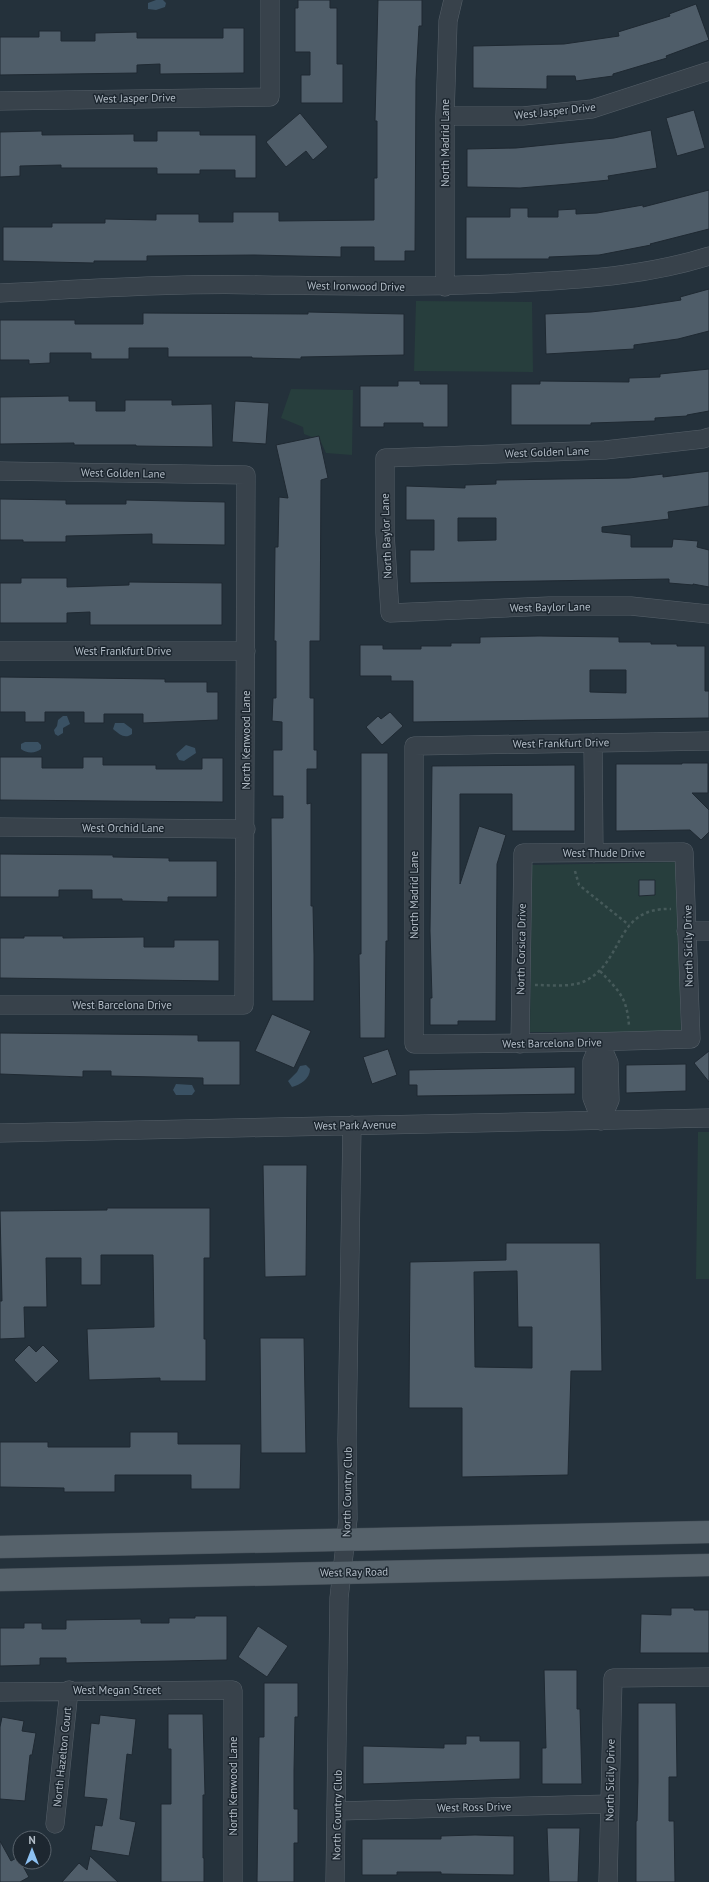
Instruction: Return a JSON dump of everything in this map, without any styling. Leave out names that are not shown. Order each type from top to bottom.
[{"type":"main road","points":[[0,1547],[709,1532]]},
{"type":"main road","name":"West Ray Road","points":[[0,1580],[709,1565]]},
{"type":"street","name":"West Jasper Drive","points":[[0,101],[270,97],[270,0]]},
{"type":"street","name":"North Madrid Lane","points":[[444,287],[444,116],[448,21],[453,0]]},
{"type":"street","name":"West Jasper Drive","points":[[444,116],[523,116],[592,109],[709,71]]},
{"type":"street","name":"West Ironwood Drive","points":[[0,293],[192,284],[444,287],[590,279],[641,273],[684,264],[709,256]]},
{"type":"street","name":"West Golden Lane","points":[[385,458],[605,450],[703,440],[709,437]]},
{"type":"street","name":"North Baylor Lane","points":[[385,458],[385,533],[390,613]]},
{"type":"street","name":"West Golden Lane","points":[[0,471],[246,475]]},
{"type":"street","name":"North Kenwood Lane","points":[[244,1005],[246,829],[246,475]]},
{"type":"street","name":"West Baylor Lane","points":[[390,613],[549,606],[631,606],[709,614]]},
{"type":"street","name":"West Frankfurt Drive","points":[[0,651],[246,650]]},
{"type":"street","name":"West Frankfurt Drive","points":[[414,746],[709,741]]},
{"type":"street","points":[[593,743],[594,853]]},
{"type":"street","name":"North Madrid Lane","points":[[414,746],[414,1044]]},
{"type":"street","name":"West Orchid Lane","points":[[0,827],[246,829]]},
{"type":"street","name":"West Thude Drive","points":[[523,853],[684,852]]},
{"type":"street","name":"North Sicily Drive","points":[[684,852],[691,1039]]},
{"type":"street","name":"North Corsica Drive","points":[[520,1044],[523,853]]},
{"type":"street","points":[[686,931],[709,931]]},
{"type":"street","name":"West Barcelona Drive","points":[[0,1005],[244,1005]]},
{"type":"street","name":"West Barcelona Drive","points":[[414,1044],[520,1044],[691,1039]]},
{"type":"street","points":[[600,1042],[592,1061],[592,1098],[601,1121]]},
{"type":"street","name":"West Park Avenue","points":[[0,1133],[709,1118]]},
{"type":"street","name":"North Country Club","points":[[335,1882],[338,1811],[339,1598],[348,1519],[347,1440],[352,1125]]},
{"type":"street","name":"North Sicily Drive","points":[[608,1882],[613,1678],[709,1677]]},
{"type":"street","name":"West Megan Street","points":[[0,1692],[69,1690],[233,1690]]},
{"type":"street","name":"North Hazelton Court","points":[[55,1824],[69,1690]]},
{"type":"street","name":"North Kenwood Lane","points":[[233,1690],[233,1882]]},
{"type":"street","name":"West Ross Drive","points":[[338,1811],[610,1804]]},
{"type":"path","points":[[575,871],[579,885],[630,925]]},
{"type":"path","points":[[521,985],[570,985],[586,980],[600,971],[630,925],[640,915],[649,911],[662,909],[687,909]]},
{"type":"path","points":[[600,971],[622,995],[628,1009],[629,1026]]},
{"type":"green space","points":[[416,301],[532,302],[533,372],[414,371]]},
{"type":"green space","points":[[291,389],[353,390],[352,455],[326,453],[320,440],[304,434],[303,427],[281,418]]},
{"type":"green space","points":[[677,862],[681,1032],[530,1032],[532,865]]},
{"type":"green space","points":[[698,1132],[709,1132],[709,1279],[696,1279]]},
{"type":"water","points":[[156,0],[163,0],[166,3],[165,7],[156,10],[148,9],[148,3]]},
{"type":"water","points":[[63,716],[67,716],[70,724],[63,728],[63,733],[58,736],[55,734],[54,730],[57,726],[58,720]]},
{"type":"water","points":[[115,723],[124,723],[132,729],[132,734],[127,736],[120,735],[113,729]]},
{"type":"water","points":[[25,742],[38,742],[41,745],[41,749],[33,752],[25,751],[21,749],[21,744]]},
{"type":"water","points":[[186,745],[195,748],[196,753],[184,761],[179,760],[176,754]]},
{"type":"water","points":[[306,1065],[310,1069],[310,1073],[301,1083],[292,1087],[288,1081],[297,1072],[300,1066]]},
{"type":"water","points":[[176,1084],[192,1085],[195,1091],[192,1095],[176,1095],[173,1090]]},
{"type":"building","points":[[298,0],[330,0],[330,8],[337,8],[337,64],[343,64],[343,103],[301,103],[301,75],[310,75],[310,52],[295,52],[295,8],[298,8]]},
{"type":"building","points":[[378,0],[422,0],[422,26],[419,26],[416,80],[415,251],[405,251],[405,261],[374,261],[374,247],[341,247],[341,257],[254,255],[147,256],[147,261],[94,261],[94,263],[3,261],[3,227],[52,227],[52,223],[105,223],[105,219],[156,220],[156,214],[199,214],[199,222],[233,222],[233,212],[279,212],[279,221],[374,220],[374,178],[377,178],[377,121],[375,121]]},
{"type":"building","points":[[696,4],[709,40],[666,56],[667,58],[613,74],[613,76],[576,81],[575,76],[547,76],[547,89],[473,88],[473,46],[564,44],[619,36],[618,32],[670,16],[669,14]]},
{"type":"building","points":[[223,28],[244,28],[244,73],[160,74],[160,64],[137,65],[137,73],[0,75],[0,37],[39,37],[39,31],[61,31],[61,41],[95,41],[95,33],[137,32],[137,38],[223,38]]},
{"type":"building","points":[[694,110],[705,148],[677,156],[666,118]]},
{"type":"building","points":[[300,113],[328,147],[313,160],[306,151],[286,167],[266,142]]},
{"type":"building","points":[[651,130],[657,168],[608,176],[609,180],[569,184],[520,188],[467,187],[467,149],[516,148],[614,138]]},
{"type":"building","points":[[42,131],[42,135],[134,134],[134,141],[157,141],[157,131],[200,131],[200,135],[256,135],[256,178],[235,178],[235,170],[200,170],[200,174],[157,174],[157,168],[61,168],[61,165],[20,166],[20,176],[0,177],[0,132]]},
{"type":"building","points":[[709,190],[709,229],[650,244],[651,245],[599,255],[549,257],[549,259],[466,259],[466,217],[510,217],[510,208],[528,208],[528,217],[558,217],[558,210],[576,209],[576,214],[597,213],[643,205],[643,207]]},
{"type":"building","points":[[709,289],[709,331],[678,339],[634,345],[634,349],[546,354],[545,314],[591,312],[681,300],[680,297]]},
{"type":"building","points":[[308,312],[404,314],[404,355],[301,357],[301,359],[252,357],[168,357],[168,348],[129,348],[129,359],[91,359],[91,353],[50,353],[50,363],[29,364],[29,360],[0,360],[0,320],[75,320],[75,324],[143,324],[143,313],[308,314]]},
{"type":"building","points":[[709,369],[709,411],[687,416],[655,418],[655,421],[591,423],[591,425],[511,425],[511,384],[540,384],[540,381],[629,382],[629,378],[660,377],[660,374]]},
{"type":"building","points":[[398,381],[420,381],[420,384],[448,384],[448,427],[423,427],[423,423],[384,423],[384,427],[360,427],[360,386],[398,386]]},
{"type":"building","points":[[69,396],[69,401],[96,401],[96,411],[125,411],[125,400],[172,400],[172,405],[212,404],[213,447],[74,445],[74,443],[0,444],[0,397]]},
{"type":"building","points":[[235,401],[269,403],[266,444],[232,442]]},
{"type":"building","points":[[319,436],[328,478],[321,480],[320,641],[310,641],[310,698],[314,698],[314,750],[317,750],[317,769],[307,769],[307,804],[311,803],[311,906],[313,906],[314,1001],[272,1001],[271,818],[283,818],[283,796],[273,796],[273,750],[282,750],[282,722],[272,721],[273,698],[276,698],[276,641],[274,641],[275,547],[278,547],[279,497],[288,498],[276,445]]},
{"type":"building","points":[[709,471],[709,506],[668,512],[669,519],[602,527],[602,532],[631,535],[631,547],[672,547],[673,539],[698,541],[697,547],[709,550],[709,587],[693,584],[669,583],[669,579],[410,583],[410,550],[434,550],[434,520],[406,520],[406,486],[465,488],[465,485],[496,484],[496,480],[629,478],[663,474],[663,477]],"holes":[[[458,518],[496,518],[496,540],[458,541]]]},
{"type":"building","points":[[0,499],[66,500],[66,504],[126,504],[126,500],[225,502],[225,545],[152,544],[152,534],[66,536],[66,542],[23,542],[23,540],[0,540]]},
{"type":"building","points":[[21,578],[67,578],[67,587],[129,585],[129,582],[222,583],[222,625],[90,625],[90,612],[67,613],[67,623],[0,623],[0,583],[21,583]]},
{"type":"building","points":[[480,637],[619,637],[619,642],[651,642],[651,644],[677,644],[677,646],[705,646],[705,691],[709,691],[709,718],[413,722],[413,681],[391,681],[391,676],[360,676],[360,645],[383,645],[383,649],[421,649],[421,646],[451,646],[451,643],[480,643]],"holes":[[[590,670],[626,670],[626,693],[590,692]]]},
{"type":"building","points":[[0,677],[165,679],[165,682],[207,682],[207,692],[218,692],[218,720],[143,723],[143,714],[104,714],[104,723],[84,723],[84,712],[45,712],[45,722],[25,722],[25,712],[0,712]]},
{"type":"building","points":[[390,712],[403,726],[382,745],[366,727],[378,716],[381,719]]},
{"type":"building","points":[[361,753],[388,753],[388,941],[386,941],[385,1038],[360,1038],[359,954],[361,954]]},
{"type":"building","points":[[0,757],[42,757],[42,768],[83,768],[83,757],[103,757],[103,765],[156,765],[156,769],[202,769],[202,758],[223,758],[223,802],[0,800]]},
{"type":"building","points":[[708,763],[708,793],[692,793],[709,810],[709,832],[701,840],[690,830],[616,831],[616,764]]},
{"type":"building","points":[[575,765],[575,831],[512,831],[512,794],[460,794],[460,884],[479,826],[506,835],[497,864],[496,1021],[458,1021],[458,1025],[430,1025],[430,998],[432,998],[430,931],[432,766]]},
{"type":"building","points":[[0,854],[113,855],[113,857],[169,858],[169,861],[217,861],[217,897],[168,897],[168,902],[122,901],[122,899],[92,899],[92,890],[59,890],[59,897],[0,897]]},
{"type":"building","points":[[639,880],[655,880],[655,895],[639,896]]},
{"type":"building","points":[[24,936],[63,936],[63,938],[144,937],[144,947],[174,947],[174,940],[219,940],[219,981],[0,978],[0,938],[24,938]]},
{"type":"building","points":[[272,1014],[311,1031],[294,1068],[255,1051]]},
{"type":"building","points":[[0,1033],[198,1035],[198,1041],[240,1041],[240,1085],[203,1085],[203,1078],[111,1076],[111,1071],[83,1071],[83,1077],[0,1074]]},
{"type":"building","points":[[388,1049],[397,1075],[372,1084],[363,1057]]},
{"type":"building","points":[[709,1051],[709,1082],[694,1063]]},
{"type":"building","points":[[686,1064],[686,1091],[626,1093],[626,1065]]},
{"type":"building","points":[[575,1067],[575,1094],[417,1096],[417,1085],[409,1085],[409,1070]]},
{"type":"building","points":[[263,1165],[307,1165],[306,1276],[265,1277]]},
{"type":"building","points":[[107,1208],[210,1208],[210,1258],[204,1258],[204,1339],[206,1339],[206,1381],[160,1381],[160,1378],[89,1380],[87,1329],[154,1327],[153,1255],[101,1255],[101,1285],[81,1285],[81,1258],[46,1258],[47,1307],[24,1307],[25,1338],[0,1339],[0,1301],[2,1301],[0,1211],[107,1210]]},
{"type":"building","points":[[506,1243],[600,1243],[602,1371],[571,1371],[568,1475],[462,1477],[462,1408],[409,1408],[410,1262],[506,1260]],"holes":[[[517,1271],[518,1327],[532,1327],[532,1368],[475,1367],[474,1272]]]},
{"type":"building","points":[[260,1338],[304,1338],[306,1453],[261,1453]]},
{"type":"building","points":[[29,1345],[36,1352],[43,1345],[59,1361],[36,1383],[14,1360]]},
{"type":"building","points":[[130,1432],[178,1432],[178,1444],[241,1444],[240,1489],[191,1489],[191,1475],[115,1475],[115,1492],[64,1492],[64,1488],[0,1487],[0,1442],[48,1442],[48,1447],[130,1447]]},
{"type":"building","points":[[671,1608],[694,1608],[694,1610],[709,1610],[709,1653],[640,1653],[641,1614],[671,1615]]},
{"type":"building","points":[[195,1616],[227,1616],[227,1660],[66,1663],[66,1658],[40,1658],[40,1665],[0,1666],[0,1628],[24,1628],[24,1623],[42,1623],[42,1629],[66,1629],[66,1620],[141,1619],[141,1623],[169,1623],[169,1618],[195,1618]]},
{"type":"building","points":[[258,1626],[288,1646],[267,1677],[238,1657]]},
{"type":"building","points":[[544,1670],[577,1670],[577,1709],[580,1709],[582,1784],[542,1784],[542,1748],[546,1748]]},
{"type":"building","points":[[264,1683],[298,1683],[298,1717],[295,1717],[294,1809],[298,1809],[298,1843],[294,1843],[294,1882],[257,1882],[259,1737],[264,1737]]},
{"type":"building","points":[[638,1703],[676,1703],[677,1777],[669,1777],[669,1821],[674,1821],[675,1882],[636,1882]]},
{"type":"building","points":[[168,1714],[203,1714],[205,1795],[203,1795],[204,1882],[161,1882],[161,1804],[171,1804],[171,1749],[168,1749]]},
{"type":"building","points":[[100,1715],[136,1719],[132,1755],[127,1754],[120,1819],[136,1822],[129,1856],[91,1850],[95,1825],[102,1826],[107,1799],[84,1797],[91,1723],[99,1724]]},
{"type":"building","points":[[2,1717],[24,1721],[22,1731],[36,1733],[32,1755],[30,1755],[25,1801],[0,1799],[0,1727]]},
{"type":"building","points":[[466,1736],[480,1736],[480,1741],[520,1741],[520,1779],[363,1784],[363,1746],[444,1748],[444,1744],[466,1744]]},
{"type":"building","points":[[547,1828],[580,1828],[578,1882],[549,1882]]},
{"type":"building","points":[[441,1836],[514,1836],[514,1875],[397,1872],[397,1875],[362,1875],[362,1839],[441,1839]]},
{"type":"building","points":[[0,1841],[12,1860],[12,1870],[25,1870],[29,1877],[20,1882],[0,1882]]},
{"type":"building","points":[[90,1856],[118,1882],[62,1882],[79,1863],[87,1870]]}]
